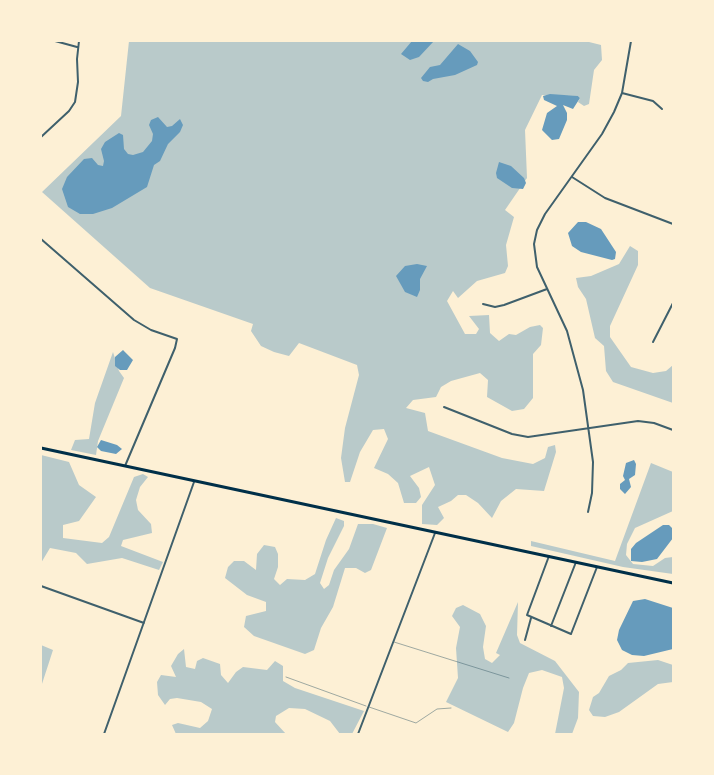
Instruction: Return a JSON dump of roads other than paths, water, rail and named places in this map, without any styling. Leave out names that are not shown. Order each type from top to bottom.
[{"type":"main road","points":[[41,448],[673,583]]},
{"type":"street","points":[[55,41],[78,47]]},
{"type":"street","points":[[41,137],[68,111],[74,102],[78,82],[79,41]]},
{"type":"street","points":[[588,512],[593,474],[589,428],[572,347],[535,260],[535,236],[545,214],[606,129],[622,92],[631,41]]},
{"type":"street","points":[[622,92],[653,101],[662,109]]},
{"type":"street","points":[[572,177],[605,198],[673,224]]},
{"type":"street","points":[[41,240],[134,320],[151,330],[177,339],[175,348],[125,466]]},
{"type":"street","points":[[483,304],[495,307],[504,305],[547,288]]},
{"type":"street","points":[[653,342],[673,303]]},
{"type":"street","points":[[444,407],[520,436],[536,436],[638,420],[654,423],[673,430]]},
{"type":"street","points":[[104,734],[194,480]]},
{"type":"street","points":[[358,734],[435,532]]},
{"type":"street","points":[[549,556],[526,615],[571,634],[597,566]]},
{"type":"street","points":[[551,626],[576,562]]},
{"type":"street","points":[[41,586],[144,623]]},
{"type":"street","points":[[525,640],[531,618]]},
{"type":"lane","points":[[393,642],[509,678]]},
{"type":"lane","points":[[286,677],[416,723],[437,709],[451,708]]},
{"type":"water","points":[[412,41],[434,41],[419,57],[410,60],[401,54]]},
{"type":"water","points":[[458,44],[470,51],[478,62],[477,65],[455,75],[433,79],[428,82],[423,81],[421,78],[430,67],[440,65]]},
{"type":"water","points":[[550,94],[578,96],[580,98],[573,109],[563,105],[567,113],[567,120],[559,139],[552,140],[542,130],[547,113],[557,106],[544,100],[543,96]]},
{"type":"water","points":[[158,117],[167,127],[172,126],[180,119],[183,125],[180,132],[168,144],[160,161],[154,165],[147,187],[112,208],[93,214],[80,214],[68,207],[62,189],[67,177],[84,159],[92,158],[98,165],[103,166],[104,161],[101,149],[105,142],[119,133],[123,135],[124,149],[128,154],[133,155],[143,152],[152,141],[153,134],[149,125],[151,120]]},
{"type":"water","points":[[499,162],[511,166],[524,178],[526,183],[523,189],[512,188],[497,178],[496,173]]},
{"type":"water","points":[[578,222],[586,222],[601,229],[616,252],[615,259],[612,260],[581,252],[572,246],[568,233]]},
{"type":"water","points":[[417,264],[427,266],[420,279],[420,290],[417,297],[405,292],[396,276],[405,266]]},
{"type":"water","points":[[123,350],[133,360],[127,370],[120,370],[115,366],[115,357]]},
{"type":"water","points":[[101,440],[117,445],[122,449],[116,454],[101,451],[97,447]]},
{"type":"water","points":[[634,460],[636,464],[635,475],[629,479],[631,487],[625,494],[620,489],[620,484],[625,480],[623,476],[626,463]]},
{"type":"water","points":[[663,525],[669,525],[673,529],[673,538],[657,559],[642,562],[631,561],[631,549],[636,543]]},
{"type":"water","points":[[645,599],[673,608],[673,649],[644,656],[632,655],[622,650],[617,640],[619,630],[633,601]]}]
